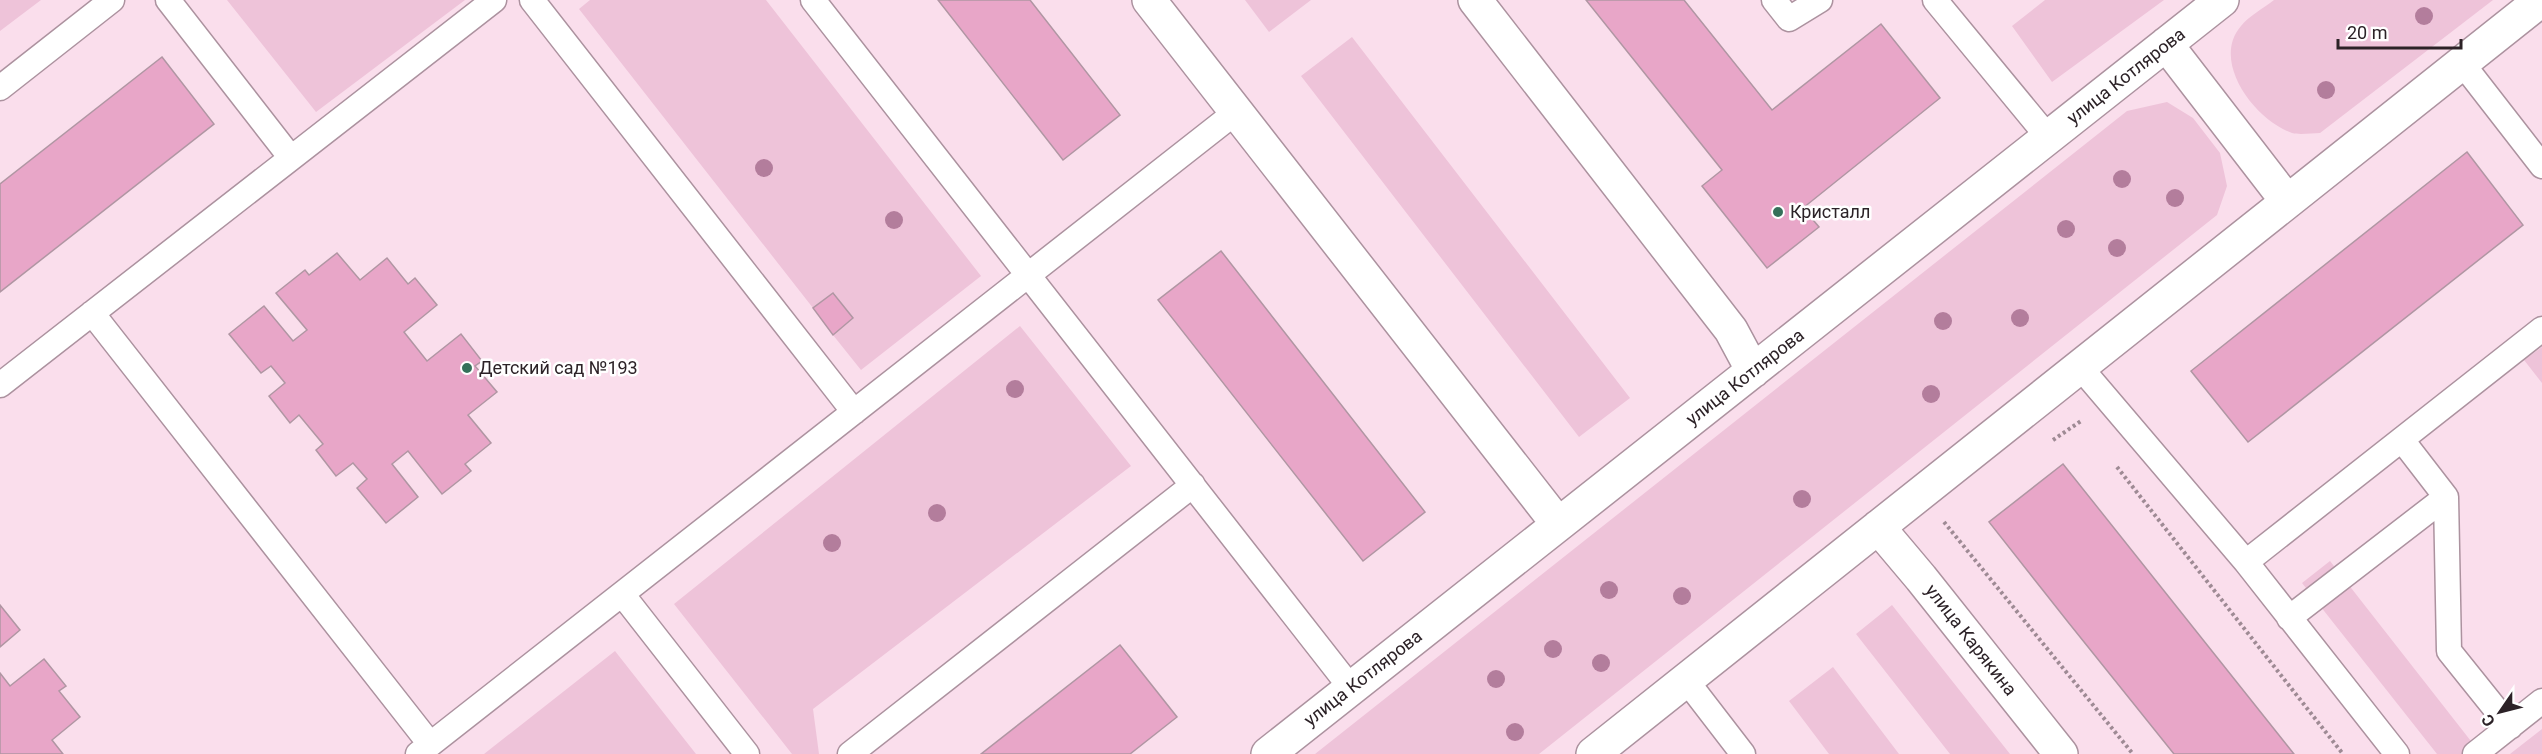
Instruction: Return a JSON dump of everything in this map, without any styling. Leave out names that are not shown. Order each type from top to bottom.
[{"type":"street","points":[[1149,0],[1558,525]]},
{"type":"street","points":[[1475,0],[1731,330],[1753,371]]},
{"type":"street","name":"улица Котлярова","points":[[1268,754],[2222,0]]},
{"type":"street","points":[[1593,754],[2541,0]]},
{"type":"street","points":[[2166,44],[2288,201]]},
{"type":"street","name":"улица Карякина","points":[[1878,528],[1921,578],[2061,754]]},
{"type":"lane","points":[[0,88],[112,0]]},
{"type":"lane","points":[[168,0],[291,158]]},
{"type":"lane","points":[[0,385],[494,0]]},
{"type":"lane","points":[[532,0],[854,412]]},
{"type":"lane","points":[[813,0],[1351,688]]},
{"type":"lane","points":[[1774,0],[1789,19],[1820,0]]},
{"type":"lane","points":[[1935,0],[2048,137]]},
{"type":"lane","points":[[2462,63],[2542,166]]},
{"type":"lane","points":[[92,313],[424,749],[1236,112]]},
{"type":"lane","points":[[2246,562],[2542,329]]},
{"type":"lane","points":[[2080,367],[2246,562],[2397,754]]},
{"type":"lane","points":[[2402,440],[2446,497],[2449,651],[2510,727]]},
{"type":"lane","points":[[850,754],[1193,485]]},
{"type":"lane","points":[[2289,618],[2446,497]]},
{"type":"lane","points":[[622,594],[747,754]]},
{"type":"lane","points":[[1686,680],[1743,754]]},
{"type":"lane","points":[[2475,754],[2542,701]]},
{"type":"path","points":[[2044,447],[2080,420],[2087,429]]},
{"type":"path","points":[[2109,457],[2343,754]]},
{"type":"path","points":[[1916,497],[1945,522],[2133,754]]},
{"type":"path","points":[[1945,522],[1954,516]]},
{"type":"shaded area","points":[[0,0],[41,0],[0,31]]},
{"type":"shaded area","points":[[227,0],[465,0],[316,112]]},
{"type":"shaded area","points":[[590,0],[766,0],[981,276],[861,370],[833,335],[853,318],[834,293],[813,308],[579,9]]},
{"type":"shaded area","points":[[1245,0],[1311,0],[1269,32]]},
{"type":"shaded area","points":[[2045,0],[2164,0],[2052,82],[2012,26]]},
{"type":"shaded area","points":[[2274,0],[2493,0],[2320,133],[2302,134],[2292,133],[2264,116],[2241,88],[2234,73],[2231,56],[2233,40],[2244,22]]},
{"type":"shaded area","points":[[1352,37],[1630,398],[1579,437],[1301,76]]},
{"type":"shaded area","points":[[2167,102],[2193,118],[2220,153],[2227,186],[2217,215],[1539,754],[1315,754],[2127,111]]},
{"type":"shaded area","points":[[1020,326],[1131,466],[813,709],[819,754],[792,754],[674,604]]},
{"type":"shaded area","points":[[2542,347],[2542,383],[2524,360]]},
{"type":"shaded area","points":[[2330,561],[2474,745],[2462,754],[2437,754],[2302,583]]},
{"type":"shaded area","points":[[1892,605],[2010,754],[1950,754],[1856,634]]},
{"type":"shaded area","points":[[615,651],[696,754],[484,754]]},
{"type":"shaded area","points":[[1833,667],[1899,754],[1829,754],[1789,701]]},
{"type":"shaded area","points":[[2542,729],[2542,754],[2510,754]]},
{"type":"building","points":[[938,0],[1030,0],[1120,115],[1063,160]]},
{"type":"building","points":[[1586,0],[1684,0],[1772,110],[1881,24],[1940,98],[1803,208],[1819,227],[1767,268],[1702,186],[1722,170]]},
{"type":"building","points":[[162,57],[214,124],[0,292],[0,184]]},
{"type":"building","points":[[2467,152],[2523,225],[2248,442],[2191,371]]},
{"type":"building","points":[[1221,251],[1425,512],[1363,561],[1158,300]]},
{"type":"building","points":[[337,253],[360,280],[387,258],[408,284],[415,278],[437,305],[404,332],[427,361],[461,334],[482,361],[475,366],[497,392],[468,415],[491,443],[465,464],[471,471],[442,494],[408,451],[392,464],[418,497],[386,523],[357,488],[367,479],[353,463],[336,476],[316,450],[323,444],[299,415],[290,423],[269,396],[285,383],[271,366],[261,373],[229,334],[264,306],[293,341],[307,330],[276,293],[305,270],[309,275]]},
{"type":"building","points":[[833,293],[853,318],[833,335],[813,308]]},
{"type":"building","points":[[2063,464],[2294,754],[2174,754],[2068,622],[1989,522]]},
{"type":"building","points":[[0,605],[20,630],[0,647]]},
{"type":"building","points":[[1120,645],[1177,717],[1130,754],[981,754]]},
{"type":"building","points":[[44,659],[66,686],[59,691],[80,717],[52,740],[63,754],[0,754],[0,673],[10,686]]},
{"type":"place","name":"Кристалл","points":[[1778,212]]},
{"type":"place","name":"Детский сад №193","points":[[467,368]]}]
